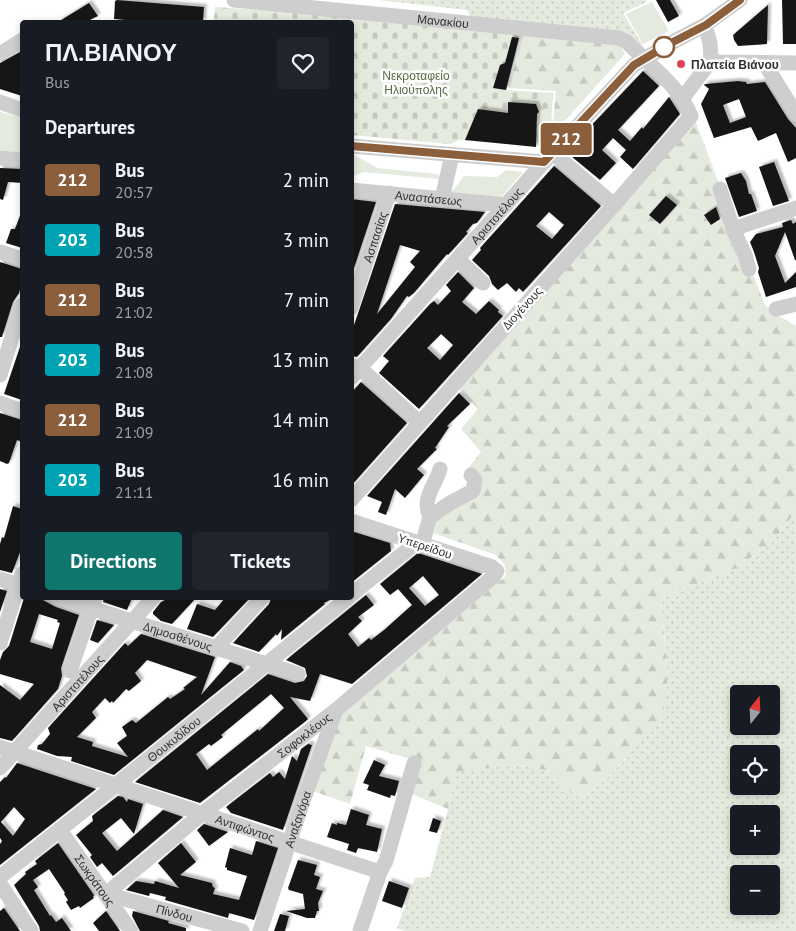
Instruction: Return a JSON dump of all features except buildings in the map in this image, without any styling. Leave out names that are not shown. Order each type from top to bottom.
[{"type":"street","name":"Μανακίου","points":[[234,0],[619,38],[627,42],[665,79],[682,99],[691,116]]},
{"type":"street","name":"Αριστοτέλους","points":[[354,370],[458,259],[548,157],[634,65],[706,25],[740,0]]},
{"type":"street","points":[[682,99],[707,66],[711,57],[706,25]]},
{"type":"street","points":[[0,54],[20,41]]},
{"type":"street","points":[[711,57],[716,62],[796,64]]},
{"type":"street","points":[[765,64],[796,114]]},
{"type":"street","points":[[0,102],[20,109]]},
{"type":"street","name":"Διογένους","points":[[354,497],[614,206],[691,116]]},
{"type":"street","points":[[354,146],[452,155],[548,157],[614,206]]},
{"type":"street","points":[[442,199],[452,155]]},
{"type":"street","points":[[0,158],[20,160]]},
{"type":"street","points":[[720,189],[733,230],[745,255],[749,269]]},
{"type":"street","name":"Αναστάσεως","points":[[354,190],[506,205]]},
{"type":"street","name":"Ασπασίας","points":[[354,299],[389,193]]},
{"type":"street","points":[[733,230],[796,208]]},
{"type":"street","points":[[0,252],[20,258]]},
{"type":"street","points":[[458,259],[483,283]]},
{"type":"street","points":[[776,309],[796,304]]},
{"type":"street","points":[[0,375],[20,311]]},
{"type":"street","points":[[354,370],[419,422]]},
{"type":"street","points":[[0,403],[20,409]]},
{"type":"street","points":[[430,517],[427,510],[427,501],[440,469]]},
{"type":"street","points":[[354,593],[419,544],[430,517],[450,503],[473,491],[476,480],[471,475]]},
{"type":"street","name":"Υπερείδου","points":[[354,522],[492,567],[497,571]]},
{"type":"street","name":"Σοφοκλέους","points":[[106,894],[203,813],[336,710],[494,576],[497,571]]},
{"type":"street","points":[[0,579],[20,582]]},
{"type":"street","points":[[0,643],[20,585]]},
{"type":"street","name":"Δημοσθένους","points":[[73,600],[93,603],[133,621],[298,674]]},
{"type":"street","name":"Αριστοτέλους","points":[[0,768],[151,600]]},
{"type":"street","points":[[216,648],[260,600]]},
{"type":"street","name":"Θουκυδίδου","points":[[0,878],[345,600]]},
{"type":"street","points":[[70,671],[93,603]]},
{"type":"street","name":"Αναξαγόρα","points":[[260,931],[289,842],[336,710]]},
{"type":"street","name":"Αντιφώντος","points":[[0,747],[380,872]]},
{"type":"street","points":[[360,931],[380,872],[386,861],[414,763]]},
{"type":"street","name":"Σωκράτους","points":[[60,830],[131,931]]},
{"type":"street","points":[[0,884],[31,931]]},
{"type":"street","name":"Πίνδου","points":[[106,894],[242,931]]},
{"type":"green space","points":[[378,0],[646,0],[647,2],[623,13],[642,44],[639,47],[470,16],[467,10]]},
{"type":"green space","points":[[652,2],[669,31],[643,44],[626,14]]},
{"type":"green space","name":"Νεκροταφείο Ηλιούπολης","points":[[215,7],[364,17],[520,34],[506,90],[553,93],[550,141],[544,147],[460,140],[450,144],[354,135],[354,20],[214,20]]},
{"type":"green space","points":[[522,34],[619,44],[625,54],[552,135],[556,91],[508,88]]},
{"type":"green space","points":[[0,112],[20,117],[20,153],[0,150]]},
{"type":"green space","points":[[695,120],[764,303],[770,311],[796,326],[796,511],[773,541],[737,568],[661,598],[668,677],[662,719],[608,777],[584,796],[569,791],[551,771],[514,764],[455,772],[448,809],[407,792],[414,760],[366,746],[350,804],[313,791],[341,714],[506,576],[505,565],[496,555],[433,533],[438,518],[479,476],[469,467],[481,452],[461,429],[478,409],[459,387]]},
{"type":"green space","points":[[354,155],[377,168],[437,174],[440,177],[439,179],[364,172],[354,176]]},
{"type":"green space","points":[[506,170],[523,172],[500,198],[451,193],[464,176],[497,177]]},
{"type":"green space","points":[[796,511],[796,931],[404,931],[397,928],[415,878],[430,877],[448,809],[455,771],[514,764],[551,771],[569,791],[584,796],[608,777],[629,755],[668,677],[661,598],[737,568],[773,541]]},
{"type":"bus line","name":"212","points":[[354,146],[544,162],[634,65],[706,25],[740,0]]},
{"type":"place","name":"Πλατεία Βιάνου","points":[[681,64]]}]
